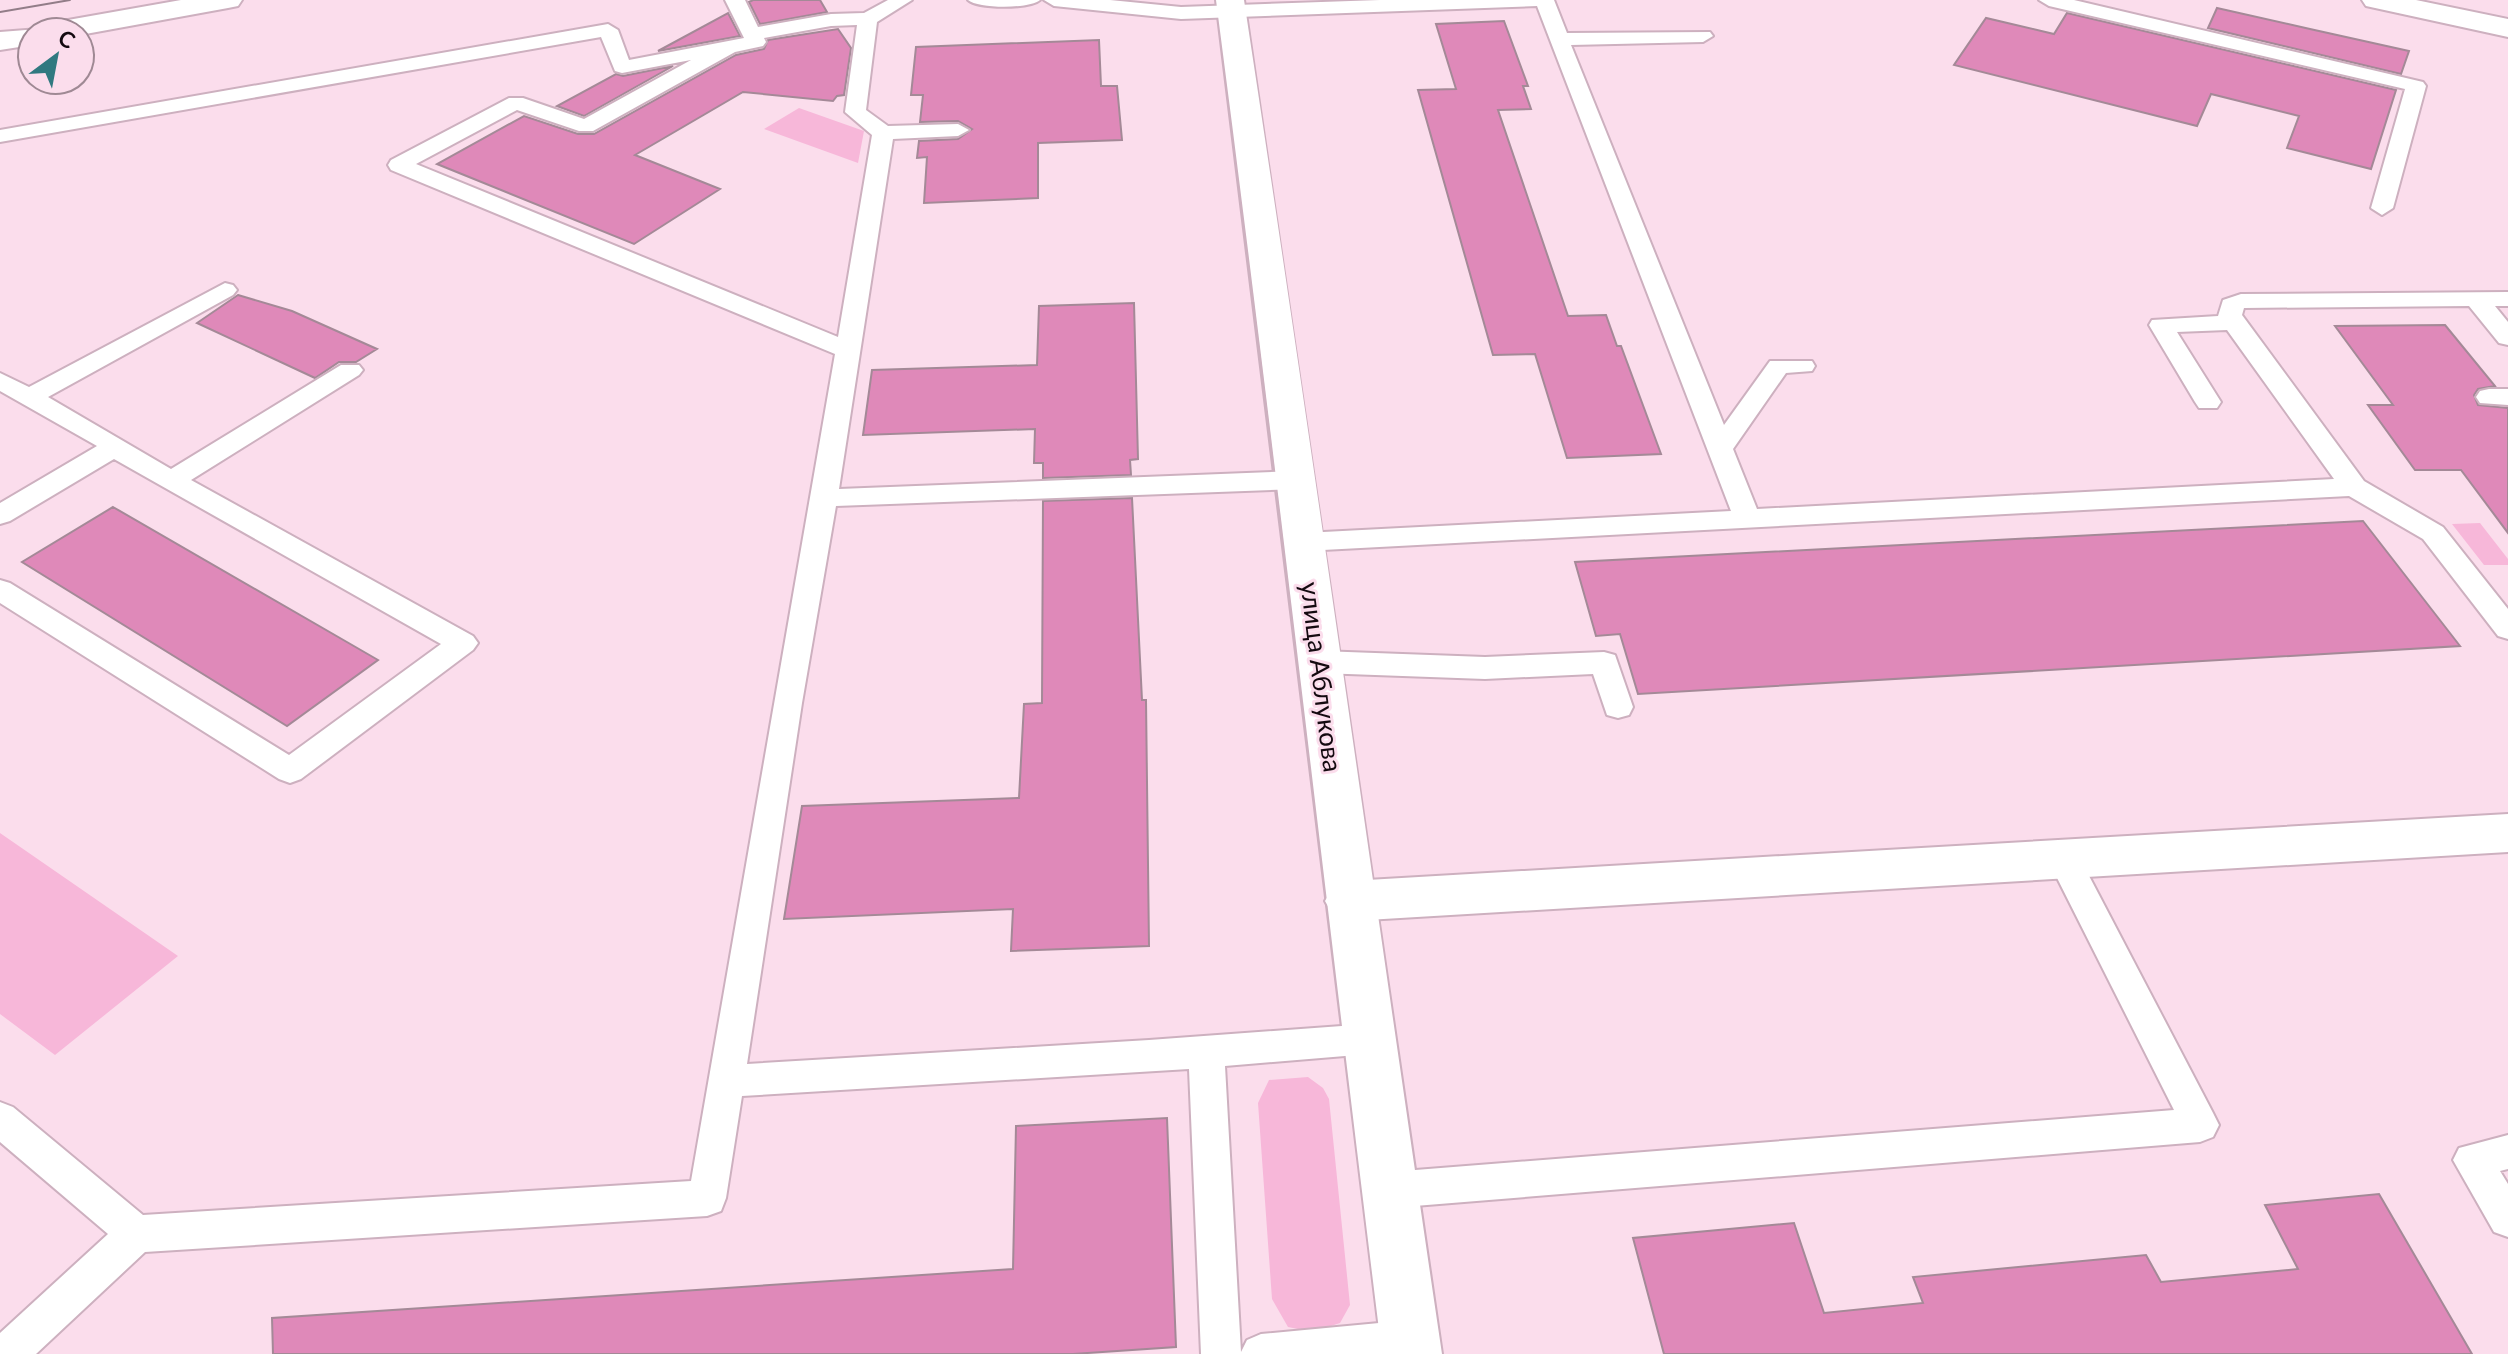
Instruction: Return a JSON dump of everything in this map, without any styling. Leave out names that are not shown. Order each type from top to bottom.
[{"type":"street","points":[[96,24],[228,0]]},
{"type":"street","points":[[2376,0],[2508,28]]},
{"type":"street","name":"улица Аблукова","points":[[1231,6],[1298,480],[1350,901],[1412,1347]]},
{"type":"street","points":[[1350,901],[2508,833]]},
{"type":"lane","points":[[0,136],[608,30],[622,67],[756,42],[735,0]]},
{"type":"lane","points":[[753,34],[831,20],[868,19],[902,0]]},
{"type":"lane","points":[[978,0],[1030,0]]},
{"type":"lane","points":[[1054,0],[1181,13],[1231,6],[1537,0]]},
{"type":"lane","points":[[1544,0],[1748,520]]},
{"type":"lane","points":[[2049,0],[2416,86],[2382,208]]},
{"type":"lane","points":[[868,19],[855,112],[883,133],[958,130]]},
{"type":"lane","points":[[1559,39],[1703,36]]},
{"type":"lane","points":[[729,47],[586,127],[516,102],[399,165],[847,350]]},
{"type":"lane","points":[[7,1354],[136,1234],[707,1198],[883,133]]},
{"type":"lane","points":[[29,397],[225,290]]},
{"type":"lane","points":[[2476,299],[2508,338]]},
{"type":"lane","points":[[2508,299],[2241,301],[2231,305],[2230,315],[2354,487],[2433,533],[2508,629]]},
{"type":"lane","points":[[2208,402],[2161,325],[2234,323]]},
{"type":"lane","points":[[1720,449],[1779,366],[1803,366]]},
{"type":"lane","points":[[171,481],[350,370]]},
{"type":"lane","points":[[0,381],[117,446],[0,515]]},
{"type":"lane","points":[[0,590],[290,771],[463,643],[113,448]]},
{"type":"lane","points":[[824,498],[1298,480]]},
{"type":"lane","points":[[1304,542],[2354,487]]},
{"type":"lane","points":[[1320,662],[1485,668],[1604,663],[1618,707]]},
{"type":"lane","points":[[1390,1190],[2200,1125],[2064,860]]},
{"type":"lane","points":[[726,1081],[1369,1039]]},
{"type":"lane","points":[[1206,1052],[1221,1354]]},
{"type":"lane","points":[[0,1119],[136,1234]]},
{"type":"lane","points":[[2508,1152],[2472,1160],[2508,1219]]},
{"type":"lane","points":[[1261,1354],[1412,1347]]},
{"type":"shaded area","points":[[799,108],[864,131],[858,163],[764,129]]},
{"type":"shaded area","points":[[2480,523],[2508,559],[2508,565],[2484,565],[2452,524]]},
{"type":"shaded area","points":[[0,833],[178,956],[55,1055],[0,1014]]},
{"type":"shaded area","points":[[1308,1077],[1323,1088],[1329,1099],[1350,1305],[1340,1323],[1313,1332],[1288,1327],[1272,1299],[1258,1103],[1269,1080]]},
{"type":"building","points":[[820,0],[827,12],[760,24],[749,2]]},
{"type":"building","points":[[2217,8],[2409,51],[2401,74],[2208,28]]},
{"type":"building","points":[[728,13],[740,36],[658,51]]},
{"type":"building","points":[[2067,13],[2396,90],[2371,169],[2287,148],[2299,116],[2211,94],[2197,126],[1954,65],[1986,18],[2054,34]]},
{"type":"building","points":[[1504,21],[1528,86],[1523,86],[1531,109],[1498,110],[1568,316],[1606,315],[1617,346],[1621,346],[1661,454],[1567,458],[1535,354],[1493,355],[1418,90],[1456,89],[1436,24]]},
{"type":"building","points":[[838,29],[851,48],[844,95],[837,96],[833,101],[743,92],[635,155],[720,189],[634,244],[437,164],[524,116],[578,134],[594,134],[736,55],[764,49],[768,40]]},
{"type":"building","points":[[1099,40],[1101,86],[1117,86],[1122,140],[1038,143],[1038,198],[924,203],[927,157],[917,158],[919,141],[958,139],[972,129],[958,121],[920,122],[923,95],[911,95],[916,47]]},
{"type":"building","points":[[673,66],[584,116],[557,106],[616,74],[623,76]]},
{"type":"building","points":[[238,295],[292,311],[377,349],[356,362],[339,362],[315,378],[197,323]]},
{"type":"building","points":[[1134,303],[1138,459],[1130,460],[1131,475],[1043,478],[1043,463],[1034,463],[1035,429],[863,435],[872,370],[1037,365],[1039,306]]},
{"type":"building","points":[[2445,325],[2495,386],[2478,389],[2474,395],[2478,405],[2508,408],[2508,533],[2461,470],[2415,470],[2368,405],[2393,405],[2335,326]]},
{"type":"building","points":[[1132,498],[1142,700],[1146,700],[1149,946],[1011,951],[1013,909],[784,919],[802,806],[1019,798],[1024,704],[1042,703],[1043,501]]},
{"type":"building","points":[[113,507],[378,660],[287,726],[22,562]]},
{"type":"building","points":[[2363,521],[2460,646],[1638,694],[1620,634],[1596,636],[1575,562]]},
{"type":"building","points":[[1167,1118],[1176,1347],[1073,1354],[273,1354],[272,1318],[1013,1269],[1016,1126]]},
{"type":"building","points":[[2379,1194],[2472,1354],[1664,1354],[1633,1238],[1794,1223],[1824,1313],[1923,1303],[1913,1277],[2146,1255],[2161,1282],[2298,1269],[2265,1205]]},
{"type":"tram line","points":[[0,12],[70,0]]}]
